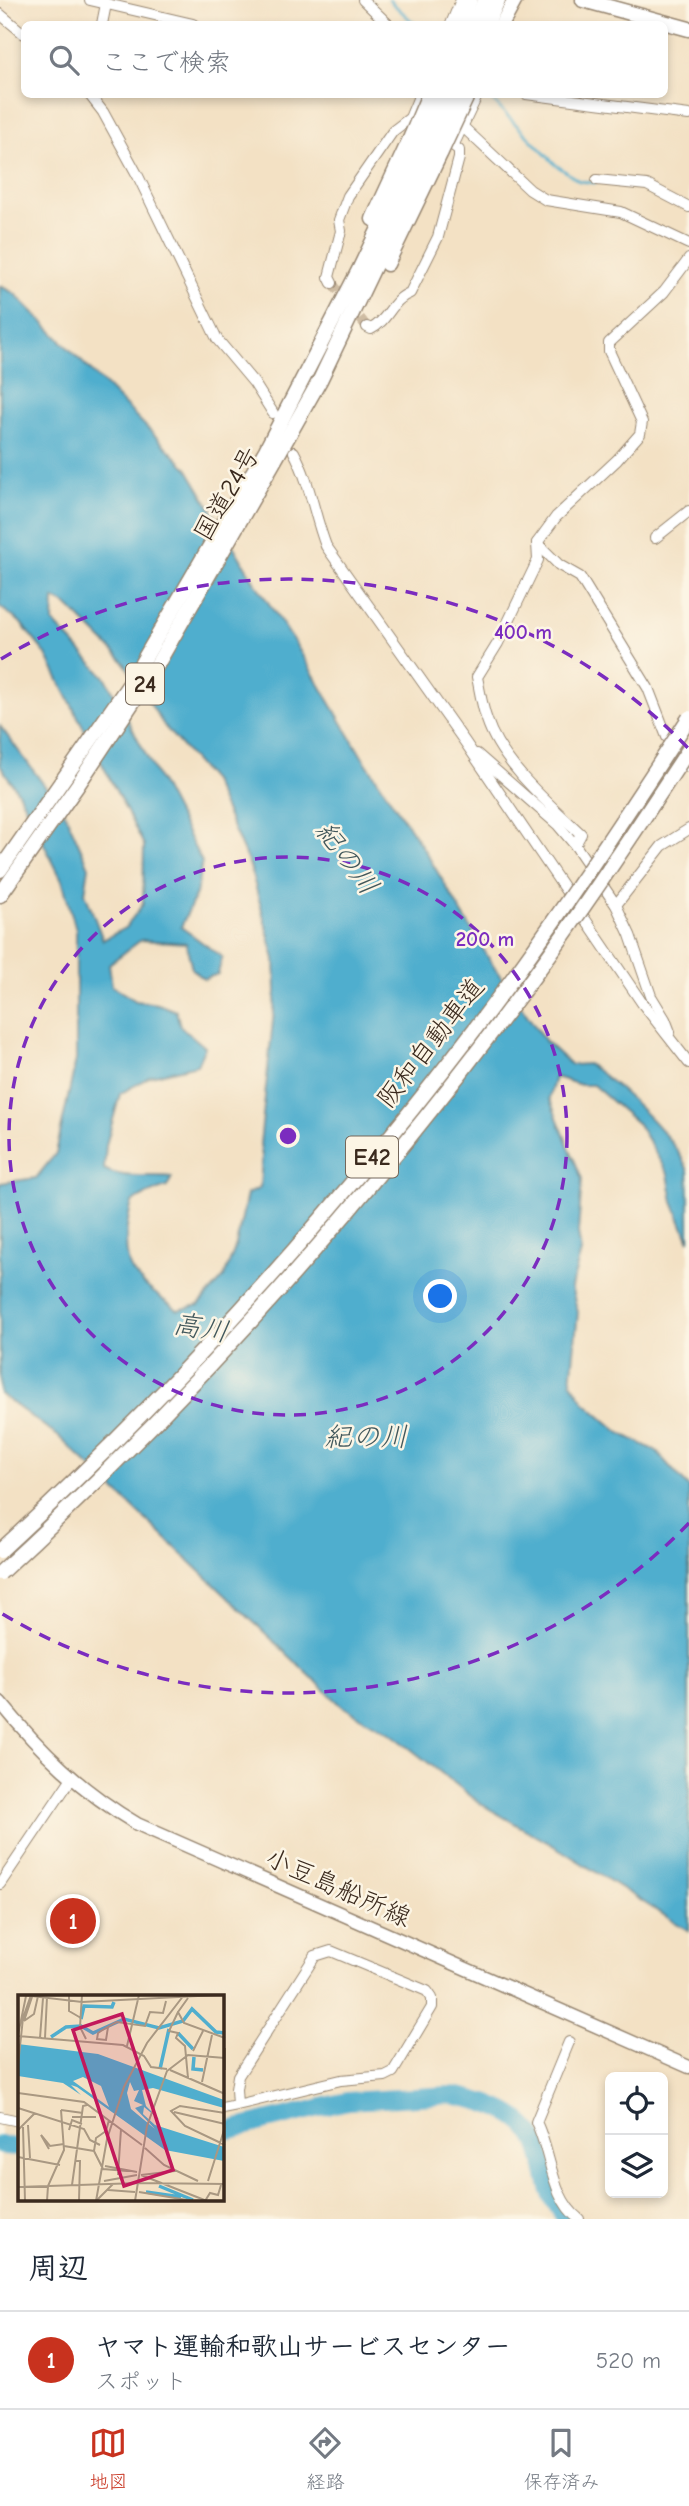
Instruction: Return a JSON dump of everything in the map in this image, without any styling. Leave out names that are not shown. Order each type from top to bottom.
[{"type":"highway","points":[[461,21],[470,0]]},
{"type":"highway","points":[[475,21],[485,0]]},
{"type":"highway","points":[[488,21],[498,0]]},
{"type":"highway","points":[[504,21],[515,0]]},
{"type":"highway","points":[[583,0],[660,21]]},
{"type":"highway","points":[[668,23],[689,29]]},
{"type":"highway","points":[[429,98],[431,145]]},
{"type":"highway","name":"国道24号","points":[[0,895],[154,670],[270,457],[359,270],[431,145],[441,98]]},
{"type":"highway","name":"国道24号","points":[[0,870],[129,685],[320,380],[359,303],[453,98]]},
{"type":"highway","points":[[431,145],[465,98]]},
{"type":"highway","name":"阪和自動車道","points":[[0,1551],[196,1357],[353,1180],[428,1089],[502,992],[578,887],[689,718]]},
{"type":"highway","name":"阪和自動車道","points":[[0,1573],[205,1370],[365,1190],[438,1102],[514,1003],[591,898],[689,749]]},
{"type":"main road","name":"小豆島船所線","points":[[0,1702],[72,1779],[92,1796],[137,1824],[689,2067]]},
{"type":"street","points":[[90,0],[180,21]]},
{"type":"street","points":[[363,0],[385,21]]},
{"type":"street","points":[[452,21],[461,0]]},
{"type":"street","points":[[510,21],[515,0]]},
{"type":"street","points":[[103,21],[106,4]]},
{"type":"street","points":[[0,14],[21,32]]},
{"type":"street","points":[[92,98],[103,112],[138,176],[217,339],[254,383],[273,413]]},
{"type":"street","points":[[332,283],[329,277],[341,231],[339,220],[348,196],[393,131],[410,118],[418,98]]},
{"type":"street","points":[[431,145],[463,127],[476,98]]},
{"type":"street","points":[[557,98],[689,115]]},
{"type":"street","points":[[367,327],[371,329],[378,326],[400,296],[410,293],[438,237],[459,158],[459,150],[431,145],[410,118]]},
{"type":"street","points":[[463,127],[530,190],[546,200],[621,212],[689,244]]},
{"type":"street","points":[[597,180],[647,185],[689,206]]},
{"type":"street","points":[[575,845],[581,834],[528,784],[495,738],[487,721],[477,677],[498,643],[538,561],[537,544],[556,517],[617,460],[639,434],[642,422],[610,351],[609,343],[664,292],[689,260]]},
{"type":"street","points":[[294,452],[308,480],[326,546],[465,742],[642,1003],[689,1063]]},
{"type":"street","points":[[655,538],[689,510]]},
{"type":"street","points":[[537,544],[559,565],[580,578],[648,688],[667,737],[689,767]]},
{"type":"street","points":[[465,742],[524,797],[558,824],[575,845],[616,905],[672,1040]]},
{"type":"street","points":[[616,905],[662,846],[689,828]]},
{"type":"street","points":[[0,1884],[72,1779]]},
{"type":"street","points":[[224,2108],[237,2105],[341,2080],[385,2076],[393,2072],[432,2007],[432,1998],[427,1991],[331,1951],[315,1956],[238,2076],[237,2105]]},
{"type":"street","points":[[569,2042],[536,2122],[561,2195],[579,2219]]},
{"type":"street","points":[[0,2117],[18,2121]]},
{"type":"water","name":"紀の川","points":[[0,286],[14,293],[187,468],[361,755],[425,851],[492,964],[545,1041],[571,1065],[588,1064],[615,1085],[659,1128],[681,1157],[688,1171],[689,1241],[673,1202],[668,1174],[638,1124],[593,1085],[581,1085],[555,1077],[549,1098],[582,1179],[578,1233],[581,1252],[571,1287],[578,1312],[571,1382],[585,1403],[620,1433],[656,1451],[689,1488],[689,1931],[561,1850],[481,1804],[393,1735],[342,1706],[58,1436],[0,1394],[0,1183],[36,1178],[56,1153],[76,1060],[76,930],[62,880],[18,792],[0,765],[0,726],[65,813],[89,867],[85,893],[103,940],[125,928],[143,904],[144,845],[45,653],[20,622],[0,607]],"holes":[[[54,599],[67,605],[123,661],[165,727],[212,781],[250,866],[275,959],[276,992],[260,1144],[260,1188],[247,1194],[236,1245],[224,1277],[199,1305],[178,1310],[136,1276],[129,1264],[126,1248],[127,1224],[132,1202],[167,1187],[172,1177],[128,1176],[104,1169],[106,1145],[120,1094],[151,1076],[197,1065],[205,1047],[180,1026],[176,1011],[158,1004],[136,1001],[112,986],[109,964],[141,940],[186,943],[192,969],[204,979],[218,974],[222,957],[181,927],[196,894],[202,862],[106,678],[53,622]]]},
{"type":"waterway","points":[[389,0],[412,21]]},
{"type":"waterway","points":[[490,98],[556,165],[579,181],[595,183]]},
{"type":"waterway","points":[[224,2132],[347,2101],[451,2095],[473,2099],[507,2112],[517,2118],[532,2134],[541,2154],[551,2195],[566,2219]]},
{"type":"waterway","points":[[0,2145],[18,2148]]},
{"type":"tunnel","points":[[332,283],[367,327]]},
{"type":"place","name":"ヤマト運輸和歌山サービスセンター","points":[[73,1921]]},
{"type":"water label","name":"高川","points":[[201,1328]]}]
